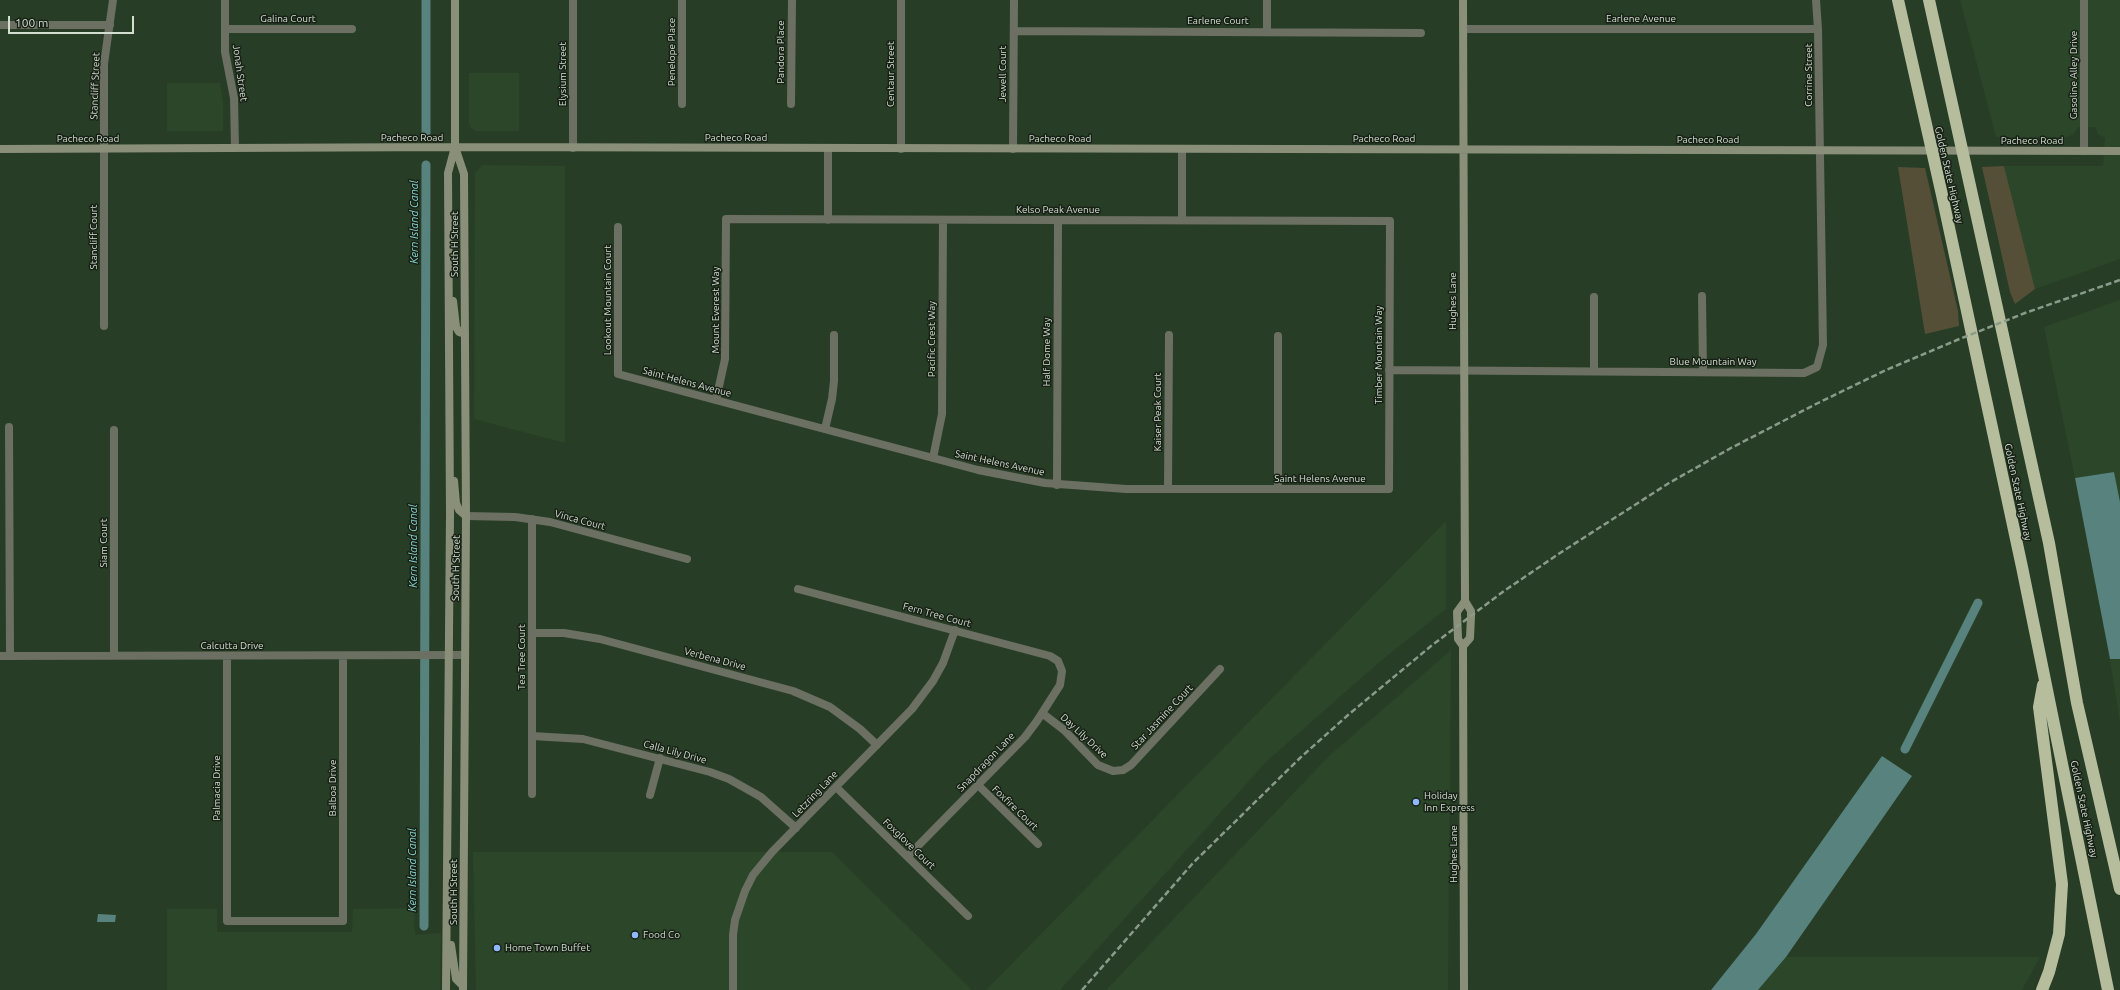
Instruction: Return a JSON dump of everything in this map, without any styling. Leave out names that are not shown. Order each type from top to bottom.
[{"type":"highway","name":"Golden State Highway","points":[[1898,0],[1980,370],[2108,990]]},
{"type":"highway","name":"Golden State Highway","points":[[1929,0],[1952,112],[2050,543],[2076,703],[2120,889]]},
{"type":"highway","points":[[2042,990],[2049,972],[2059,934],[2062,884],[2039,707],[2044,677]]},
{"type":"highway","points":[[2076,703],[2120,852]]},
{"type":"street","name":"Stancliff Street","points":[[104,149],[104,64],[113,0]]},
{"type":"street","name":"Jonah Street","points":[[225,0],[226,59],[234,98],[235,148]]},
{"type":"street","name":"South H Street","points":[[455,0],[456,147],[464,174],[466,516],[463,988]]},
{"type":"street","name":"Elysium Street","points":[[572,148],[573,0]]},
{"type":"street","name":"Penelope Place","points":[[682,0],[682,104]]},
{"type":"street","name":"Pandora Place","points":[[791,104],[792,0]]},
{"type":"street","name":"Centaur Street","points":[[901,0],[901,149]]},
{"type":"street","name":"Jewell Court","points":[[1013,149],[1014,0]]},
{"type":"street","points":[[1267,0],[1267,32]]},
{"type":"street","name":"Hughes Lane","points":[[1464,0],[1463,370],[1465,601],[1471,611],[1470,638],[1464,646],[1464,990]]},
{"type":"street","name":"Corrine Street","points":[[1816,0],[1818,29],[1819,150]]},
{"type":"street","name":"Gasoline Alley Drive","points":[[2084,0],[2084,151]]},
{"type":"street","points":[[0,25],[110,25]]},
{"type":"street","name":"Galina Court","points":[[225,29],[352,29]]},
{"type":"street","name":"Earlene Avenue","points":[[1464,29],[1818,29]]},
{"type":"street","name":"Earlene Court","points":[[1014,31],[1421,33]]},
{"type":"street","name":"South H Street","points":[[446,990],[450,656],[448,173],[456,147]]},
{"type":"street","name":"Pacheco Road","points":[[0,149],[456,147],[2120,151]]},
{"type":"street","name":"Stancliff Court","points":[[104,149],[104,326]]},
{"type":"street","points":[[828,149],[828,220]]},
{"type":"street","points":[[1182,149],[1182,220]]},
{"type":"street","name":"Blue Mountain Way","points":[[1389,370],[1804,373],[1817,367],[1823,345],[1819,150]]},
{"type":"street","name":"Kelso Peak Avenue","points":[[726,220],[1390,221]]},
{"type":"street","name":"Mount Everest Way","points":[[716,400],[725,359],[726,220]]},
{"type":"street","name":"Pacific Crest Way","points":[[933,458],[942,414],[943,220]]},
{"type":"street","name":"Half Dome Way","points":[[1057,485],[1058,220]]},
{"type":"street","name":"Timber Mountain Way","points":[[1389,489],[1390,221]]},
{"type":"street","name":"Lookout Mountain Court","points":[[618,227],[618,374]]},
{"type":"street","points":[[448,264],[456,327],[460,332],[465,334]]},
{"type":"street","points":[[1702,296],[1703,372]]},
{"type":"street","points":[[1594,297],[1594,371]]},
{"type":"street","points":[[825,429],[832,399],[834,380],[834,335]]},
{"type":"street","name":"Kaiser Peak Court","points":[[1168,489],[1169,335]]},
{"type":"street","points":[[1278,336],[1278,489]]},
{"type":"street","name":"Saint Helens Avenue","points":[[618,374],[933,458],[1016,478],[1057,485],[1095,488],[1168,489],[1389,489]]},
{"type":"street","points":[[9,427],[10,656]]},
{"type":"street","name":"Siam Court","points":[[114,430],[114,656]]},
{"type":"street","points":[[449,439],[456,502],[460,510],[466,516]]},
{"type":"street","name":"Vinca Court","points":[[466,516],[532,519],[687,559]]},
{"type":"street","name":"Tea Tree Court","points":[[532,519],[532,794]]},
{"type":"street","name":"Fern Tree Court","points":[[798,589],[1050,656],[1058,661],[1062,671]]},
{"type":"street","name":"Hughes Lane","points":[[1464,646],[1458,639],[1457,612],[1465,601]]},
{"type":"street","name":"Letzring Lane","points":[[733,990],[733,935],[739,905],[753,875],[762,863],[912,709],[933,681],[943,663],[955,630]]},
{"type":"street","name":"Verbena Drive","points":[[532,633],[564,633],[589,636],[793,691],[812,698],[839,714],[877,745]]},
{"type":"street","name":"Calcutta Drive","points":[[0,656],[464,655]]},
{"type":"street","name":"Palmacia Drive","points":[[227,656],[227,921]]},
{"type":"street","name":"Balboa Drive","points":[[227,921],[343,920],[343,656]]},
{"type":"street","name":"Star Jasmine Court","points":[[1113,771],[1123,770],[1131,765],[1220,669]]},
{"type":"street","name":"Snapdragon Lane","points":[[908,856],[1025,737],[1060,685],[1062,671]]},
{"type":"street","name":"Day Lily Drive","points":[[1042,713],[1064,730],[1098,765],[1113,771]]},
{"type":"street","name":"Calla Lily Drive","points":[[532,736],[583,739],[710,772],[735,782],[761,797],[796,828]]},
{"type":"street","points":[[650,796],[660,758]]},
{"type":"street","name":"Foxfire Court","points":[[978,785],[1038,844]]},
{"type":"street","name":"Foxglove Court","points":[[836,787],[968,916]]},
{"type":"street","points":[[447,920],[456,979],[463,988]]},
{"type":"shaded area","points":[[1960,0],[2120,0],[2120,259],[2035,289],[2004,166],[2103,166],[2105,138],[2098,134],[2095,127],[2078,127],[2074,134],[2067,137],[1996,137]]},
{"type":"shaded area","points":[[469,73],[519,73],[519,131],[476,131],[471,128],[469,123]]},
{"type":"shaded area","points":[[167,83],[220,83],[223,102],[223,131],[167,131]]},
{"type":"shaded area","points":[[482,165],[565,166],[565,443],[474,419],[475,173]]},
{"type":"shaded area","points":[[2004,166],[2035,289],[2015,304],[2010,292],[1982,167]]},
{"type":"shaded area","points":[[1898,167],[1925,168],[1958,311],[1959,326],[1925,334]]},
{"type":"shaded area","points":[[2120,300],[2120,502],[2114,472],[2075,478],[2044,327]]},
{"type":"shaded area","points":[[1446,521],[1446,609],[1383,659],[1267,761],[1060,990],[986,990]]},
{"type":"shaded area","points":[[1451,650],[1448,990],[1106,990],[1328,757]]},
{"type":"shaded area","points":[[2110,659],[2120,659],[2120,723]]},
{"type":"shaded area","points":[[473,852],[832,852],[972,990],[476,990]]},
{"type":"shaded area","points":[[414,908],[415,935],[441,933],[440,990],[167,990],[167,909],[217,909],[217,932],[352,932],[353,909]]},
{"type":"shaded area","points":[[1786,957],[2040,957],[2022,990],[1758,990]]},
{"type":"water","points":[[2114,472],[2120,502],[2120,659],[2110,659],[2075,478]]},
{"type":"water","points":[[1882,756],[1912,776],[1786,957],[1758,990],[1711,990],[1756,934]]},
{"type":"water","points":[[98,914],[116,915],[115,922],[97,922]]},
{"type":"waterway","name":"Kern Island Canal","points":[[426,0],[426,133]]},
{"type":"waterway","name":"Kern Island Canal","points":[[424,926],[426,165]]},
{"type":"waterway","points":[[1905,749],[1978,603]]},
{"type":"railway","points":[[1082,990],[1193,863],[1300,758],[1348,715],[1431,646],[1504,591],[1669,483],[1731,448],[1818,403],[1886,370],[1957,340],[2025,313],[2120,280]]},
{"type":"place","name":"Holiday Inn Express","points":[[1416,802]]},
{"type":"place","name":"Food Co","points":[[635,935]]},
{"type":"place","name":"Home Town Buffet","points":[[497,948]]}]
